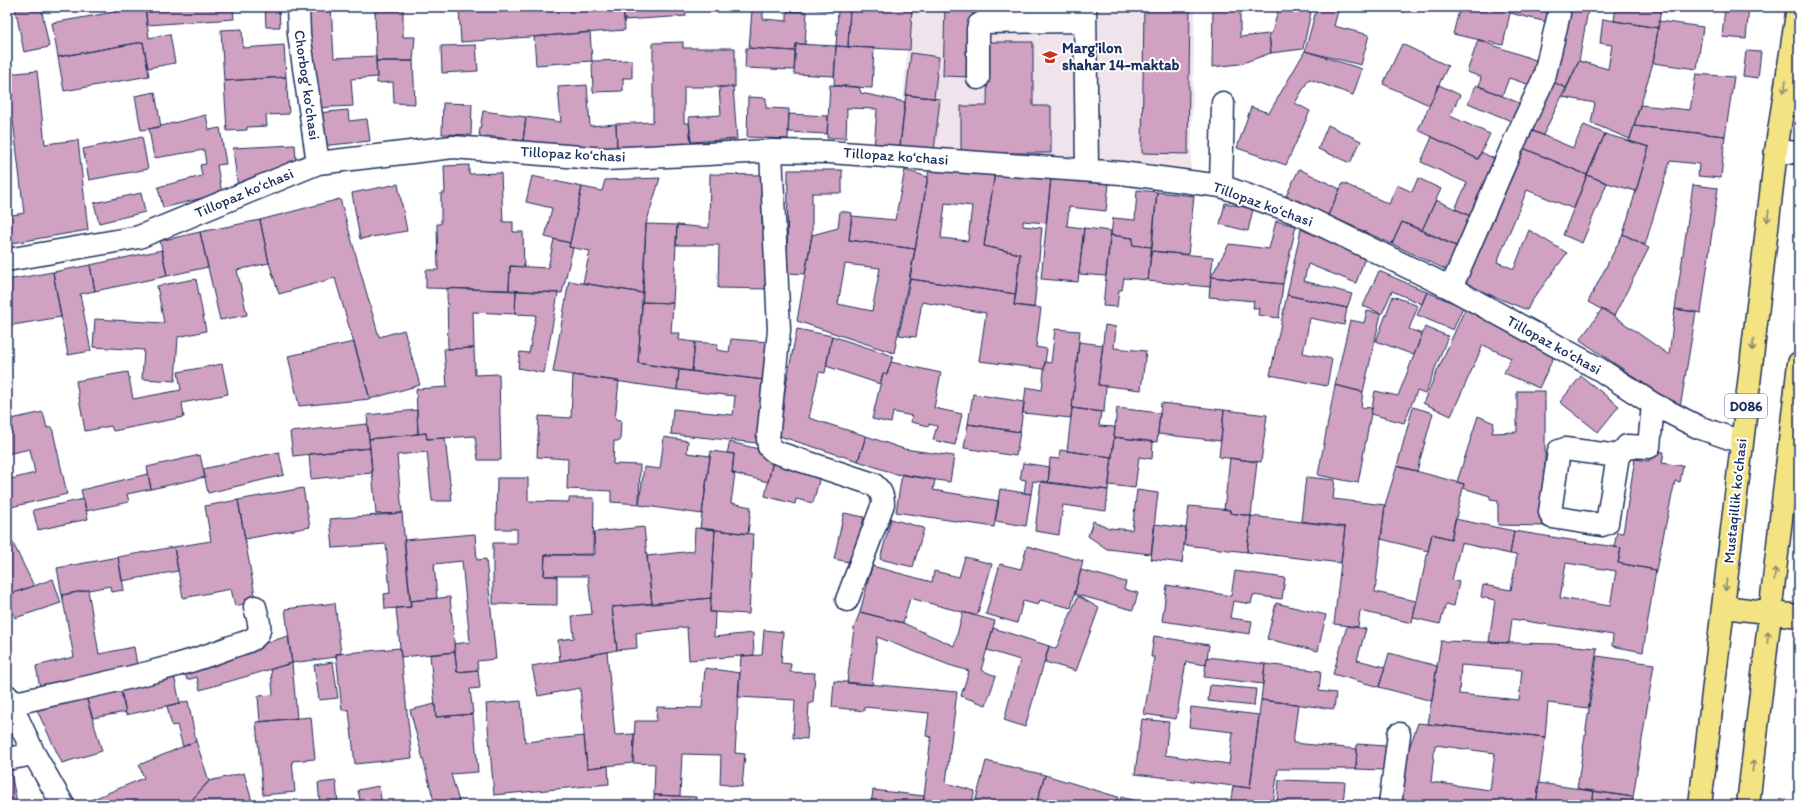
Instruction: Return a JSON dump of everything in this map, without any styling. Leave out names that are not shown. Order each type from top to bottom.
[{"type":"main road","name":"Mustaqillik koʻchasi","points":[[1700,805],[1776,151],[1798,7]]},
{"type":"main road","points":[[1748,805],[1799,363]]},
{"type":"main road","points":[[1724,607],[1799,616]]},
{"type":"street","name":"Chorbogʻ koʻchasi","points":[[298,7],[299,34],[318,163]]},
{"type":"street","points":[[978,78],[979,24],[984,22],[1085,14],[1087,169]]},
{"type":"street","points":[[1451,288],[1512,147],[1544,78],[1559,14]]},
{"type":"street","points":[[1221,186],[1223,103]]},
{"type":"street","name":"Tillopaz koʻchasi","points":[[7,260],[139,237],[318,163],[453,147],[606,159],[771,151],[829,152],[1087,169],[1221,186],[1297,213],[1451,288],[1599,369],[1653,404],[1698,427],[1742,442]]},
{"type":"street","points":[[771,151],[779,330],[768,439],[769,447],[775,452],[873,484],[880,490],[883,497],[883,504],[847,600]]},
{"type":"street","points":[[1776,151],[1799,153]]},
{"type":"street","points":[[1618,456],[1626,446],[1649,447],[1653,404]]},
{"type":"street","points":[[63,805],[34,754],[9,700],[166,668],[220,652],[255,638],[259,633],[255,607]]},
{"type":"street","points":[[1390,805],[1399,734]]},
{"type":"street","points":[[7,760],[34,754]]},
{"type":"shaded area","name":"Marg'ilon shahar 14-maktab","points":[[876,7],[1195,7],[1191,170],[1099,168],[931,156],[935,105],[903,101],[910,12]]},
{"type":"building","points":[[15,7],[41,7],[49,47],[24,52]]},
{"type":"building","points":[[120,7],[145,7],[149,38],[170,34],[175,63],[148,68],[143,42],[58,57],[52,23],[120,11]]},
{"type":"building","points":[[145,7],[233,7],[234,19],[147,25]]},
{"type":"building","points":[[265,7],[279,7],[280,27],[266,27]]},
{"type":"building","points":[[307,7],[331,7],[334,58],[376,56],[377,77],[351,79],[353,106],[314,108]]},
{"type":"building","points":[[375,7],[403,7],[403,37],[415,37],[413,61],[376,61]]},
{"type":"building","points":[[479,7],[623,7],[625,30],[461,42],[459,10]]},
{"type":"building","points":[[623,7],[685,7],[686,16],[624,20]]},
{"type":"building","points":[[808,7],[850,7],[848,47],[836,46],[838,11],[808,9]]},
{"type":"building","points":[[850,7],[912,7],[910,50],[848,47]]},
{"type":"building","points":[[945,7],[973,7],[971,77],[943,76]]},
{"type":"building","points":[[1144,7],[1190,7],[1188,154],[1142,153]]},
{"type":"building","points":[[1213,7],[1240,7],[1240,37],[1269,34],[1271,53],[1240,64],[1212,67]]},
{"type":"building","points":[[1279,7],[1312,7],[1303,49],[1271,53],[1269,34],[1272,33]]},
{"type":"building","points":[[1317,7],[1339,7],[1334,26],[1369,35],[1361,65],[1305,51]]},
{"type":"building","points":[[1385,7],[1405,7],[1404,12]]},
{"type":"building","points":[[1460,7],[1551,7],[1547,22],[1510,13],[1503,45],[1453,34]]},
{"type":"building","points":[[1564,7],[1580,7],[1588,10],[1579,61],[1566,88],[1547,79]]},
{"type":"building","points":[[1616,7],[1649,7],[1661,9],[1658,28],[1614,21]]},
{"type":"building","points":[[1725,7],[1749,7],[1746,39],[1722,37]]},
{"type":"building","points":[[752,10],[763,11],[763,19],[787,21],[787,11],[807,12],[805,44],[796,44],[795,51],[749,48]]},
{"type":"building","points":[[1603,19],[1658,28],[1653,63],[1630,139],[1591,123],[1595,103],[1563,97],[1579,61],[1608,69],[1612,45],[1600,43]]},
{"type":"building","points":[[1659,21],[1703,27],[1697,69],[1653,63]]},
{"type":"building","points":[[242,29],[243,48],[284,45],[286,77],[224,81],[221,30]]},
{"type":"building","points":[[590,32],[592,61],[536,65],[534,37]]},
{"type":"building","points":[[1478,40],[1544,63],[1536,87],[1509,78],[1502,96],[1479,86],[1481,77],[1467,72]]},
{"type":"building","points":[[143,42],[149,76],[64,91],[58,57]]},
{"type":"building","points":[[683,42],[683,48],[735,48],[735,87],[684,87],[684,123],[689,123],[691,145],[617,148],[616,124],[653,122],[653,43]]},
{"type":"building","points":[[988,42],[1033,42],[1033,106],[1051,106],[1051,153],[961,153],[961,106],[987,106]]},
{"type":"building","points":[[796,44],[836,46],[834,76],[794,74]]},
{"type":"building","points":[[1402,44],[1448,66],[1429,105],[1383,84]]},
{"type":"building","points":[[476,45],[478,71],[442,73],[441,46]]},
{"type":"building","points":[[836,46],[874,48],[872,88],[834,86]]},
{"type":"building","points":[[746,48],[795,51],[794,70],[745,68]]},
{"type":"building","points":[[1305,51],[1362,69],[1353,95],[1309,79],[1295,103],[1310,111],[1286,165],[1237,148],[1251,107],[1269,113]]},
{"type":"building","points":[[1746,51],[1761,52],[1758,78],[1743,76]]},
{"type":"building","points":[[911,53],[939,57],[934,98],[906,95]]},
{"type":"building","points":[[632,60],[632,78],[623,78],[623,91],[593,92],[592,61]]},
{"type":"building","points":[[376,61],[413,61],[415,104],[394,103],[393,82],[377,83]]},
{"type":"building","points":[[37,71],[45,144],[78,140],[88,230],[7,244],[7,216],[24,213],[13,120],[7,121],[7,74]]},
{"type":"building","points":[[1696,74],[1734,77],[1725,136],[1634,126],[1640,105],[1690,110]]},
{"type":"building","points":[[286,77],[289,114],[266,115],[267,126],[247,127],[247,130],[227,131],[224,81]]},
{"type":"building","points":[[1547,79],[1566,88],[1543,135],[1523,127]]},
{"type":"building","points":[[587,85],[590,126],[616,124],[617,148],[563,151],[523,141],[526,117],[561,122],[558,87]]},
{"type":"building","points":[[830,85],[859,87],[861,93],[905,102],[899,153],[874,148],[877,109],[847,108],[846,138],[827,138]]},
{"type":"building","points":[[1439,85],[1460,95],[1450,116],[1490,134],[1478,159],[1418,130]]},
{"type":"building","points":[[1476,85],[1524,105],[1516,123],[1468,103]]},
{"type":"building","points":[[719,87],[733,87],[737,139],[691,142],[689,117],[721,115]]},
{"type":"building","points":[[155,92],[161,127],[141,130],[135,96]]},
{"type":"building","points":[[906,95],[940,99],[934,151],[900,147]]},
{"type":"building","points":[[748,97],[766,98],[766,108],[789,109],[788,139],[747,137]]},
{"type":"building","points":[[443,103],[472,104],[471,135],[442,134]]},
{"type":"building","points":[[348,110],[349,121],[367,119],[370,141],[321,146],[317,113]]},
{"type":"building","points":[[483,111],[526,117],[523,141],[479,135]]},
{"type":"building","points":[[789,114],[828,116],[827,134],[788,132]]},
{"type":"building","points":[[206,115],[209,130],[220,128],[226,164],[217,165],[222,193],[163,208],[158,187],[202,176],[200,165],[206,164],[204,150],[154,158],[149,129]]},
{"type":"building","points":[[1328,125],[1361,141],[1350,163],[1318,149]]},
{"type":"building","points":[[1584,125],[1605,134],[1587,175],[1516,145],[1523,127],[1573,148]]},
{"type":"building","points":[[1634,126],[1725,136],[1721,178],[1698,176],[1699,164],[1670,161],[1645,245],[1623,234],[1649,147],[1629,141]]},
{"type":"building","points":[[1605,134],[1649,147],[1636,191],[1607,183],[1587,175]]},
{"type":"building","points":[[142,137],[148,169],[89,180],[83,149]]},
{"type":"building","points":[[1432,137],[1478,159],[1481,152],[1503,163],[1477,219],[1455,209],[1467,183],[1421,162]]},
{"type":"building","points":[[295,145],[296,163],[238,189],[233,148]]},
{"type":"building","points":[[1516,145],[1587,175],[1574,209],[1527,190],[1497,262],[1514,269],[1529,230],[1567,253],[1531,302],[1527,310],[1457,281]]},
{"type":"building","points":[[469,165],[469,174],[501,173],[503,222],[513,222],[513,232],[523,232],[524,267],[510,266],[509,290],[426,288],[426,270],[438,270],[437,224],[441,224],[441,193],[445,193],[444,166]]},
{"type":"building","points":[[1299,169],[1340,189],[1328,215],[1286,196]]},
{"type":"building","points":[[788,170],[842,170],[842,193],[812,193],[812,235],[805,274],[787,273]]},
{"type":"building","points":[[905,170],[928,177],[915,249],[849,240],[852,216],[895,220]]},
{"type":"building","points":[[929,170],[995,172],[984,246],[1020,254],[1016,294],[910,279]],"holes":[[[945,203],[972,206],[968,241],[941,238]]]},
{"type":"building","points":[[995,172],[1051,178],[1046,223],[1023,221],[1023,226],[1042,228],[1034,308],[1014,305],[1020,254],[984,246]]},
{"type":"building","points":[[710,174],[762,175],[762,228],[765,227],[768,289],[718,288],[719,245],[676,245],[677,225],[709,228]]},
{"type":"building","points":[[1587,175],[1607,183],[1582,243],[1563,235]]},
{"type":"building","points":[[532,176],[582,187],[570,243],[545,237],[552,208],[526,202]]},
{"type":"building","points":[[660,178],[646,224],[643,293],[583,283],[590,251],[569,247],[582,187],[602,191],[605,180]]},
{"type":"building","points":[[1051,178],[1109,184],[1106,211],[1069,207],[1067,226],[1084,228],[1078,282],[1041,279]]},
{"type":"building","points":[[1418,178],[1441,189],[1422,230],[1402,222],[1392,244],[1328,215],[1343,183],[1389,204],[1397,185],[1412,192]]},
{"type":"building","points":[[398,184],[407,231],[360,239],[352,193]]},
{"type":"building","points":[[1693,185],[1718,188],[1701,313],[1675,309]]},
{"type":"building","points":[[1137,190],[1157,192],[1152,247],[1132,245],[1133,238],[1111,235],[1113,218],[1135,220]]},
{"type":"building","points":[[1157,192],[1194,196],[1188,255],[1151,251]]},
{"type":"building","points":[[141,193],[145,212],[99,223],[94,203]]},
{"type":"building","points":[[340,199],[379,337],[404,330],[420,385],[370,399],[335,278],[279,294],[269,263],[260,220]]},
{"type":"building","points":[[1436,200],[1477,219],[1463,249],[1422,230]]},
{"type":"building","points":[[1225,203],[1253,209],[1248,231],[1220,224]]},
{"type":"building","points":[[840,211],[852,213],[849,240],[915,249],[894,353],[797,321],[812,235],[838,228]],"holes":[[[845,264],[880,268],[872,311],[838,304]]]},
{"type":"building","points":[[260,220],[269,263],[237,270],[247,315],[220,320],[200,232]]},
{"type":"building","points":[[1276,221],[1296,226],[1283,284],[1211,277],[1229,244],[1269,249]]},
{"type":"building","points":[[1402,222],[1464,250],[1453,273],[1392,244]]},
{"type":"building","points":[[646,224],[677,225],[673,303],[642,302]]},
{"type":"building","points":[[1084,228],[1111,231],[1106,276],[1079,274]]},
{"type":"building","points":[[1301,229],[1365,257],[1356,283],[1308,264],[1304,281],[1352,294],[1347,308],[1287,295]]},
{"type":"building","points":[[200,232],[208,267],[167,276],[160,241]]},
{"type":"building","points":[[1623,234],[1649,248],[1614,316],[1588,302]]},
{"type":"building","points":[[1110,235],[1133,238],[1132,245],[1152,247],[1148,280],[1124,278],[1122,290],[1119,290],[1117,307],[1103,306]]},
{"type":"building","points":[[554,239],[570,243],[569,247],[573,248],[562,293],[509,290],[510,266],[548,268]]},
{"type":"building","points":[[162,250],[167,276],[95,291],[90,265]]},
{"type":"building","points":[[1151,251],[1213,257],[1210,287],[1148,281]]},
{"type":"building","points":[[90,265],[95,291],[80,294],[91,351],[68,355],[53,272]]},
{"type":"building","points":[[1379,271],[1427,292],[1422,304],[1392,291],[1382,314],[1363,306]]},
{"type":"building","points":[[53,272],[61,317],[7,326],[7,280]]},
{"type":"building","points":[[1211,277],[1283,284],[1279,318],[1258,315],[1259,308],[1253,308],[1254,301],[1209,297]]},
{"type":"building","points":[[196,279],[206,331],[178,337],[175,381],[142,379],[144,350],[93,347],[95,319],[164,323],[157,286]]},
{"type":"building","points":[[910,279],[1016,294],[1014,305],[1041,308],[1036,347],[1047,349],[1044,369],[979,361],[986,313],[922,302],[916,337],[899,335]]},
{"type":"building","points":[[569,281],[643,293],[638,363],[679,370],[677,390],[553,372]]},
{"type":"building","points":[[447,288],[516,291],[515,314],[473,312],[474,348],[448,349]]},
{"type":"building","points":[[516,291],[558,293],[544,373],[518,368],[520,352],[529,353],[536,315],[515,314]]},
{"type":"building","points":[[1427,292],[1463,307],[1453,330],[1417,315]]},
{"type":"building","points":[[1287,295],[1347,308],[1344,325],[1310,318],[1303,353],[1332,359],[1327,386],[1270,375]]},
{"type":"building","points":[[1393,296],[1418,306],[1409,329],[1422,334],[1414,355],[1376,341]]},
{"type":"building","points":[[642,302],[673,303],[671,333],[680,333],[679,340],[695,342],[692,371],[638,363]]},
{"type":"building","points":[[1465,309],[1557,350],[1539,388],[1504,373],[1511,358],[1483,345],[1451,416],[1423,403]]},
{"type":"building","points":[[1602,309],[1669,355],[1675,309],[1696,312],[1680,408],[1580,340]]},
{"type":"building","points":[[1367,311],[1381,314],[1363,392],[1335,385],[1350,320],[1364,323]]},
{"type":"building","points":[[1105,325],[1116,327],[1114,348],[1146,351],[1141,390],[1098,385]]},
{"type":"building","points":[[1425,327],[1448,336],[1425,394],[1417,391],[1404,423],[1371,414],[1375,391],[1398,396]]},
{"type":"building","points":[[797,329],[832,336],[825,373],[819,372],[809,418],[866,436],[858,461],[776,435]]},
{"type":"building","points":[[1055,329],[1080,331],[1071,418],[1023,413],[1026,387],[1042,390],[1045,362],[1051,363]]},
{"type":"building","points":[[832,336],[893,356],[887,374],[883,373],[880,384],[826,366]]},
{"type":"building","points":[[731,339],[768,342],[764,380],[692,371],[695,342],[718,344],[717,350],[729,352]]},
{"type":"building","points":[[354,342],[370,399],[299,406],[288,356]]},
{"type":"building","points":[[1079,342],[1103,345],[1098,385],[1106,386],[1104,412],[1072,408]]},
{"type":"building","points":[[474,348],[475,375],[499,374],[501,460],[478,460],[475,436],[427,439],[426,433],[418,434],[416,389],[447,387],[444,349]]},
{"type":"building","points":[[891,362],[941,373],[934,408],[962,414],[955,445],[933,440],[937,426],[929,424],[929,426],[911,422],[912,416],[893,412],[891,423],[872,419],[883,373],[887,374]]},
{"type":"building","points":[[222,364],[228,394],[182,403],[184,417],[113,431],[111,426],[85,431],[76,381],[128,372],[133,399],[181,390],[178,372]]},
{"type":"building","points":[[679,370],[764,380],[757,443],[671,434],[673,409],[733,415],[735,396],[677,390]]},
{"type":"building","points":[[573,375],[619,381],[615,419],[621,420],[620,441],[614,441],[613,464],[640,465],[639,504],[611,502],[611,491],[567,489],[568,459],[537,457],[539,416],[571,418]]},
{"type":"building","points":[[1581,376],[1619,406],[1598,432],[1560,402]]},
{"type":"building","points":[[1335,385],[1363,392],[1361,407],[1372,408],[1358,483],[1318,475]]},
{"type":"building","points":[[1517,391],[1545,391],[1545,526],[1498,525],[1498,500],[1490,499],[1490,496],[1463,488],[1464,484],[1457,482],[1478,416],[1494,423],[1492,433],[1517,432]]},
{"type":"building","points":[[973,394],[1024,402],[1020,432],[968,424]]},
{"type":"building","points":[[1161,403],[1224,410],[1221,441],[1158,434]]},
{"type":"building","points":[[1413,407],[1433,413],[1417,471],[1397,466]]},
{"type":"building","points":[[1072,408],[1101,412],[1099,426],[1115,427],[1112,457],[1067,451]]},
{"type":"building","points":[[1117,408],[1160,413],[1157,442],[1114,437]]},
{"type":"building","points":[[417,410],[418,434],[369,439],[367,415]]},
{"type":"building","points":[[1224,410],[1267,415],[1261,462],[1219,457]]},
{"type":"building","points":[[43,412],[47,428],[52,427],[67,494],[7,508],[7,480],[35,473],[30,449],[7,454],[7,420]]},
{"type":"building","points":[[367,424],[370,448],[293,456],[290,432]]},
{"type":"building","points":[[968,424],[1020,432],[1016,456],[964,448]]},
{"type":"building","points":[[426,433],[427,439],[445,438],[452,501],[432,501],[427,452],[397,455],[402,513],[376,514],[369,439]]},
{"type":"building","points":[[866,436],[904,449],[954,456],[950,482],[896,474],[858,461]]},
{"type":"building","points":[[664,437],[688,441],[687,453],[710,456],[702,514],[639,505],[644,467],[660,469]]},
{"type":"building","points":[[1114,437],[1153,442],[1152,459],[1139,457],[1135,488],[1109,485]]},
{"type":"building","points":[[730,442],[775,453],[768,482],[732,473],[734,454],[727,453]]},
{"type":"building","points":[[370,448],[372,473],[311,479],[309,454]]},
{"type":"building","points":[[1060,450],[1112,457],[1108,490],[1048,483],[1050,458],[1059,459]]},
{"type":"building","points":[[1651,450],[1664,452],[1662,463],[1683,466],[1680,482],[1675,481],[1656,570],[1618,563],[1621,548],[1614,547],[1617,532],[1623,533],[1635,459],[1649,461]]},
{"type":"building","points":[[711,451],[734,454],[732,473],[735,473],[731,503],[751,507],[748,534],[700,528]]},
{"type":"building","points":[[279,452],[284,475],[208,493],[203,469]]},
{"type":"building","points":[[200,455],[205,477],[151,489],[147,467]]},
{"type":"building","points":[[1230,458],[1257,462],[1251,516],[1230,513],[1230,510],[1224,509]]},
{"type":"building","points":[[773,460],[822,469],[813,503],[796,499],[795,504],[765,496]]},
{"type":"building","points":[[1023,463],[1050,467],[1048,483],[1033,481],[1031,494],[1024,493],[1026,480],[1020,479]]},
{"type":"building","points":[[1397,466],[1464,484],[1451,539],[1432,534],[1428,551],[1381,539],[1385,505]]},
{"type":"building","points":[[148,474],[151,489],[127,494],[129,502],[86,511],[81,490]]},
{"type":"building","points":[[902,474],[935,480],[933,490],[999,501],[994,527],[896,512]]},
{"type":"building","points":[[1306,477],[1335,480],[1333,499],[1385,505],[1375,592],[1416,601],[1412,623],[1360,611],[1358,627],[1334,624],[1345,527],[1301,521]]},
{"type":"building","points":[[497,478],[528,478],[528,501],[569,502],[569,498],[594,498],[593,555],[545,555],[544,576],[557,576],[557,605],[493,604],[493,543],[517,543],[517,529],[496,529]]},
{"type":"building","points":[[1041,481],[1108,490],[1106,511],[1063,505],[1059,535],[1035,531]]},
{"type":"building","points":[[303,488],[310,527],[245,539],[238,500]]},
{"type":"building","points":[[1000,489],[1031,494],[1026,526],[995,521]]},
{"type":"building","points":[[1137,490],[1158,493],[1151,554],[1107,549],[1088,536],[1093,521],[1109,528],[1132,530]]},
{"type":"building","points":[[84,499],[88,519],[38,530],[33,510]]},
{"type":"building","points":[[238,500],[256,601],[235,606],[231,589],[183,598],[174,547],[211,541],[205,506]]},
{"type":"building","points":[[1189,506],[1230,510],[1230,513],[1251,516],[1247,552],[1184,545]]},
{"type":"building","points":[[402,513],[411,607],[385,609],[384,594],[390,593],[386,544],[333,548],[330,519]]},
{"type":"building","points":[[844,513],[864,517],[854,563],[834,559]]},
{"type":"building","points":[[1251,516],[1345,527],[1341,563],[1247,552]]},
{"type":"building","points":[[891,519],[924,528],[913,567],[880,559]]},
{"type":"building","points":[[1455,519],[1514,531],[1510,554],[1461,543],[1452,580],[1459,582],[1454,606],[1446,604],[1440,624],[1413,618],[1432,534],[1451,539]]},
{"type":"building","points":[[1155,524],[1186,528],[1182,563],[1151,559]]},
{"type":"building","points":[[644,527],[652,604],[612,607],[617,650],[560,661],[558,640],[574,638],[572,616],[592,614],[588,576],[544,576],[545,555],[595,554],[594,532]]},
{"type":"building","points":[[695,528],[715,530],[711,598],[652,604],[647,556],[694,551]]},
{"type":"building","points":[[715,530],[753,534],[749,614],[710,612]]},
{"type":"building","points":[[7,531],[34,586],[7,595]]},
{"type":"building","points":[[1514,531],[1621,548],[1618,563],[1656,570],[1643,652],[1612,646],[1613,635],[1512,619],[1509,643],[1489,642],[1495,600],[1481,597],[1483,585],[1511,590],[1517,555],[1510,554]],"holes":[[[1566,563],[1616,571],[1610,606],[1560,598]]]},
{"type":"building","points":[[475,534],[477,560],[486,559],[496,659],[477,661],[478,670],[457,672],[454,644],[470,642],[462,561],[434,564],[437,598],[410,601],[404,540]]},
{"type":"building","points":[[1027,546],[1083,561],[1071,608],[1040,600],[1038,605],[1023,601],[1017,623],[986,614],[1000,564],[1021,569]]},
{"type":"building","points":[[174,547],[178,571],[122,581],[118,557]]},
{"type":"building","points":[[118,557],[124,590],[111,592],[110,586],[62,595],[57,568]]},
{"type":"building","points":[[965,557],[992,564],[977,616],[910,598],[903,623],[860,612],[872,566],[932,582],[934,571],[959,577]]},
{"type":"building","points":[[1081,570],[1126,582],[1124,589],[1138,593],[1133,610],[1074,594]]},
{"type":"building","points":[[1235,571],[1285,578],[1282,599],[1253,595],[1251,604],[1233,601],[1230,618],[1252,621],[1250,634],[1162,621],[1167,585],[1231,596]]},
{"type":"building","points":[[53,579],[61,603],[15,618],[8,595]]},
{"type":"building","points":[[88,590],[99,654],[134,647],[138,671],[41,693],[36,666],[74,657],[62,595]]},
{"type":"building","points":[[1078,596],[1099,608],[1076,671],[1045,662],[1049,646],[1056,649]]},
{"type":"building","points":[[450,597],[455,652],[401,657],[396,608],[411,607],[410,601]]},
{"type":"building","points":[[711,598],[710,612],[715,612],[714,637],[753,633],[754,655],[689,660],[687,627],[636,633],[637,648],[617,650],[612,607]]},
{"type":"building","points":[[335,603],[341,654],[336,654],[336,657],[292,663],[285,609]]},
{"type":"building","points":[[1276,603],[1326,615],[1318,651],[1267,639]]},
{"type":"building","points":[[860,612],[903,623],[954,646],[963,612],[995,621],[981,670],[996,676],[986,705],[961,696],[969,671],[949,665],[877,637],[872,685],[847,683],[854,628]]},
{"type":"building","points":[[1347,626],[1366,629],[1357,660],[1385,667],[1379,687],[1333,674]]},
{"type":"building","points":[[993,628],[1049,646],[1025,727],[1004,720],[1020,660],[987,650]]},
{"type":"building","points":[[764,630],[783,632],[781,663],[791,664],[790,672],[815,673],[813,703],[809,703],[807,739],[793,738],[795,700],[738,697],[741,656],[762,655]]},
{"type":"building","points":[[288,636],[292,663],[200,690],[197,677],[187,680],[184,668]]},
{"type":"building","points":[[1154,636],[1209,645],[1206,665],[1186,662],[1176,719],[1144,714],[1154,657],[1151,657]]},
{"type":"building","points":[[1441,641],[1554,644],[1597,648],[1588,708],[1548,703],[1545,737],[1428,724]],"holes":[[[1461,665],[1522,670],[1519,700],[1459,694]]]},
{"type":"building","points":[[400,648],[412,758],[355,764],[349,710],[342,710],[336,654]]},
{"type":"building","points":[[455,652],[457,672],[478,670],[480,688],[470,689],[473,714],[436,717],[430,655]]},
{"type":"building","points":[[607,652],[615,735],[634,734],[633,763],[587,768],[580,688],[538,696],[532,666]]},
{"type":"building","points":[[1389,653],[1437,666],[1432,701],[1379,687]]},
{"type":"building","points":[[1597,656],[1654,664],[1633,797],[1577,789]]},
{"type":"building","points":[[1207,657],[1265,664],[1263,684],[1204,677]]},
{"type":"building","points":[[333,662],[338,698],[319,700],[314,665]]},
{"type":"building","points":[[292,663],[297,718],[260,722],[258,696],[273,695],[271,669]]},
{"type":"building","points":[[1265,664],[1321,671],[1319,691],[1336,693],[1334,709],[1261,700]]},
{"type":"building","points":[[705,668],[740,673],[735,753],[745,754],[742,787],[720,784],[721,755],[682,754],[680,796],[654,795],[655,764],[633,763],[635,721],[656,721],[657,707],[702,708]]},
{"type":"building","points":[[173,671],[180,703],[126,715],[119,682]]},
{"type":"building","points":[[834,681],[957,692],[946,783],[975,791],[971,805],[923,805],[931,737],[926,736],[929,713],[864,707],[864,711],[832,707]]},
{"type":"building","points":[[119,682],[126,712],[93,718],[84,690]]},
{"type":"building","points":[[1210,685],[1256,689],[1254,706],[1208,701]]},
{"type":"building","points":[[84,690],[102,751],[62,763],[34,704]]},
{"type":"building","points":[[1261,700],[1298,704],[1293,743],[1357,749],[1356,769],[1278,769],[1273,805],[1230,805],[1233,786],[1250,788]]},
{"type":"building","points":[[188,701],[196,741],[183,747],[177,725],[172,726],[167,706]]},
{"type":"building","points":[[521,701],[525,742],[584,736],[587,768],[608,766],[609,784],[494,795],[486,704]]},
{"type":"building","points":[[435,704],[436,717],[473,714],[478,772],[451,774],[460,805],[435,805],[410,710]]},
{"type":"building","points":[[1191,707],[1259,715],[1250,788],[1135,774],[1142,719],[1169,722],[1165,755],[1229,764],[1233,732],[1189,727]]},
{"type":"building","points":[[311,717],[315,759],[292,761],[295,792],[263,795],[256,722]]},
{"type":"building","points":[[1418,723],[1545,737],[1536,805],[1404,805],[1398,780]],"holes":[[[1435,745],[1495,753],[1490,790],[1431,782]]]},
{"type":"building","points":[[196,741],[209,781],[190,802],[184,805],[88,805],[86,802],[144,778],[139,765]]},
{"type":"building","points":[[1357,744],[1386,746],[1385,770],[1356,769]]},
{"type":"building","points":[[986,761],[1045,775],[1036,805],[983,805],[975,803]]},
{"type":"building","points":[[244,773],[253,805],[191,805],[190,802],[209,781]]},
{"type":"building","points":[[11,774],[17,802],[7,804],[7,775]]},
{"type":"building","points":[[1045,775],[1118,797],[1116,805],[1036,805]]},
{"type":"building","points":[[1279,780],[1345,782],[1343,805],[1304,803],[1304,805],[1277,805]]},
{"type":"building","points":[[336,781],[338,805],[320,805],[318,783]]},
{"type":"building","points":[[1539,783],[1594,791],[1592,805],[1536,805]]},
{"type":"building","points":[[379,786],[382,805],[361,805],[358,790]]},
{"type":"building","points":[[873,790],[924,796],[923,805],[871,805]]},
{"type":"building","points":[[1594,791],[1633,797],[1632,805],[1592,805]]},
{"type":"building","points":[[654,795],[696,797],[696,805],[654,805]]},
{"type":"building","points":[[1121,797],[1149,805],[1118,805]]},
{"type":"place","name":"Marg'ilon shahar 14-maktab","points":[[1050,57]]}]
